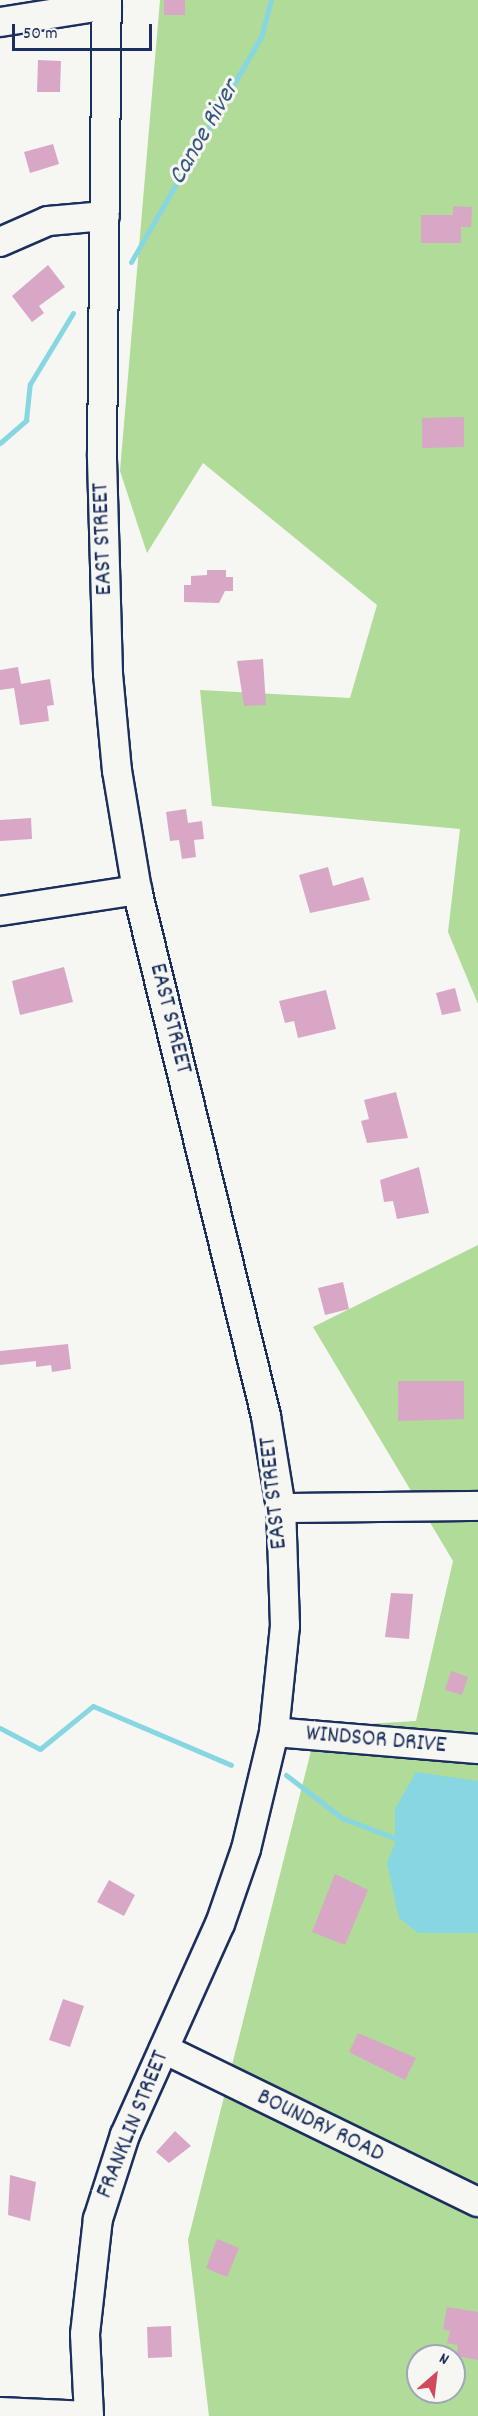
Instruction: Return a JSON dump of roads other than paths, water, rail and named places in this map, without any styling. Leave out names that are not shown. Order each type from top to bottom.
[{"type":"street","points":[[0,22],[107,2]]},
{"type":"street","name":"EAST STREET","points":[[107,2],[102,454],[108,674],[137,890],[239,1299],[281,1508],[285,1626],[274,1732],[246,1849],[181,2015]]},
{"type":"street","points":[[0,242],[48,221],[105,216]]},
{"type":"street","points":[[0,910],[137,890]]},
{"type":"street","points":[[281,1508],[478,1506]]},
{"type":"street","name":"WINDSOR DRIVE","points":[[274,1732],[478,1749]]},
{"type":"street","name":"FRANKLIN STREET","points":[[89,2416],[85,2334],[98,2219],[125,2135],[181,2015]]},
{"type":"street","name":"BOUNDRY ROAD","points":[[164,2049],[478,2202]]},
{"type":"street","points":[[0,2412],[89,2416]]},
{"type":"water","points":[[416,1772],[478,1781],[478,1933],[418,1933],[399,1918],[387,1863],[395,1843],[395,1809]]},
{"type":"waterway","name":"Canoe River","points":[[131,262],[261,37],[271,0]]},
{"type":"waterway","name":"Canoe River","points":[[0,443],[26,420],[30,384],[73,313]]},
{"type":"waterway","points":[[0,1728],[40,1749],[93,1706],[231,1765]]},
{"type":"waterway","points":[[286,1775],[342,1818],[400,1840]]}]
